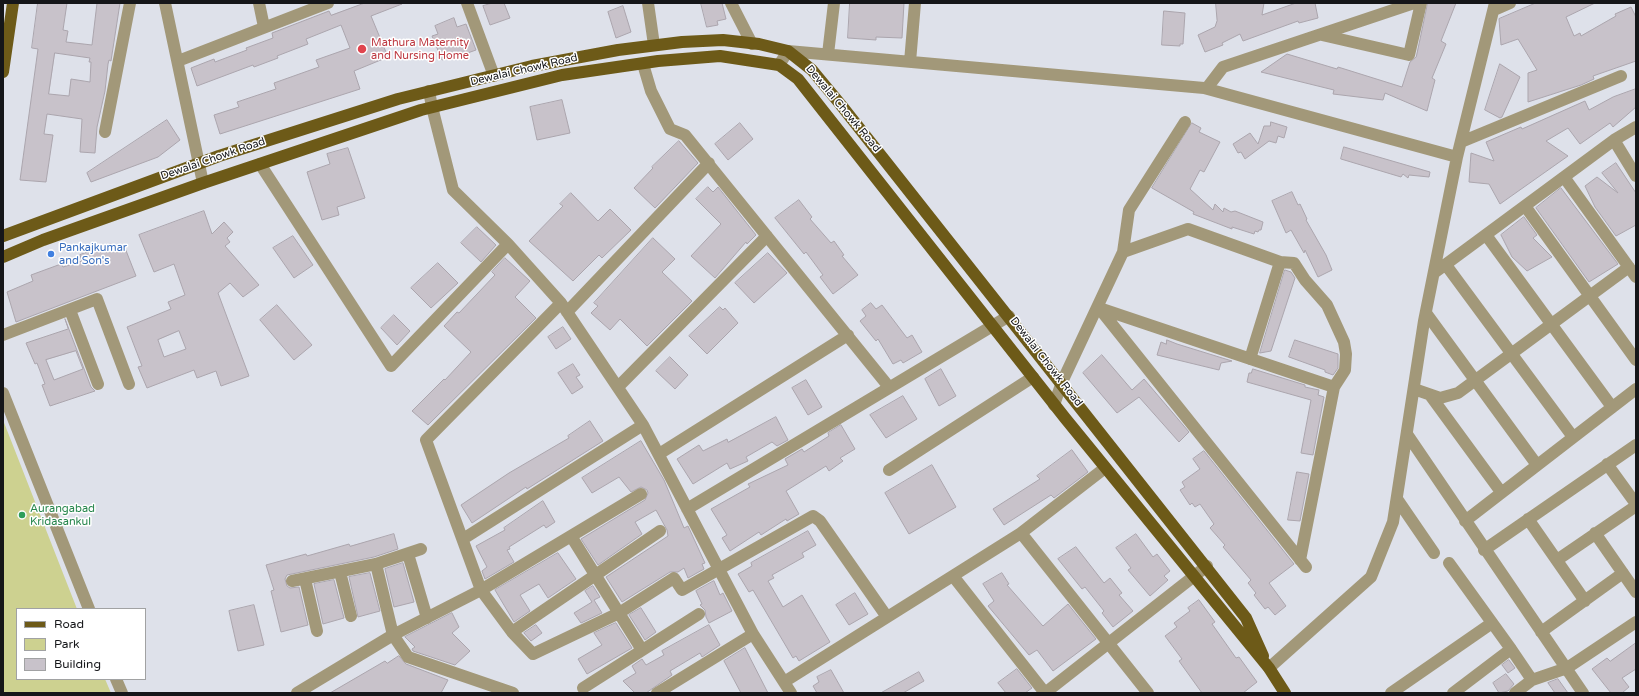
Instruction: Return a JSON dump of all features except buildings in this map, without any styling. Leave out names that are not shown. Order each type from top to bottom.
[{"type":"main road","points":[[3,72],[13,3]]},
{"type":"main road","name":"Dewalai Chowk Road","points":[[3,236],[200,163],[398,99],[494,76],[602,53],[682,42],[724,40],[788,51],[812,70],[841,104],[1207,566],[1246,618],[1269,668]]},
{"type":"main road","name":"Dewalai Chowk Road","points":[[3,256],[43,240],[203,183],[432,107],[562,75],[642,64],[720,56],[779,65],[798,79],[1054,405],[1193,577],[1269,668],[1285,693]]},
{"type":"street","points":[[105,132],[130,3]]},
{"type":"street","points":[[165,3],[203,183]]},
{"type":"street","points":[[259,3],[264,27]]},
{"type":"street","points":[[178,61],[328,3]]},
{"type":"street","points":[[467,3],[494,76]]},
{"type":"street","points":[[648,3],[654,45]]},
{"type":"street","points":[[730,3],[752,44]]},
{"type":"street","points":[[828,54],[834,3]]},
{"type":"street","points":[[910,62],[915,3]]},
{"type":"street","points":[[1207,88],[1223,67],[1414,3]]},
{"type":"street","points":[[1322,35],[1409,55],[1421,3]]},
{"type":"street","points":[[1269,668],[1371,577],[1393,522],[1426,313],[1457,157],[1494,7],[1510,3]]},
{"type":"street","points":[[779,65],[788,51],[1207,88],[1457,157]]},
{"type":"street","points":[[642,64],[651,91],[670,129],[685,135],[709,163],[889,387]]},
{"type":"street","points":[[1461,142],[1621,76]]},
{"type":"street","points":[[430,92],[432,107],[453,190],[508,244],[564,307],[618,387],[643,425],[659,454],[754,634],[791,693]]},
{"type":"street","points":[[1054,405],[1062,382],[1123,252],[1129,210],[1185,122]]},
{"type":"street","points":[[1434,273],[1614,140],[1636,127]]},
{"type":"street","points":[[1614,140],[1635,170]]},
{"type":"street","points":[[709,163],[564,307],[426,440],[482,590],[512,632],[533,654],[619,613],[674,578],[682,590],[813,516],[820,521],[887,617]]},
{"type":"street","points":[[260,164],[391,366],[508,244]]},
{"type":"street","points":[[1414,389],[1440,398],[1458,393],[1590,297],[1632,272],[1564,178]]},
{"type":"street","points":[[1525,206],[1636,360]]},
{"type":"street","points":[[1123,252],[1188,229],[1280,262],[1294,263],[1304,280],[1327,305],[1339,328],[1344,342],[1346,360],[1345,370],[1334,387],[1303,563],[1099,308],[1334,387]]},
{"type":"street","points":[[1486,235],[1612,408]]},
{"type":"street","points":[[618,387],[768,236]]},
{"type":"street","points":[[1250,359],[1280,262]]},
{"type":"street","points":[[1446,265],[1573,437]]},
{"type":"street","points":[[3,335],[97,299],[129,384]]},
{"type":"street","points":[[70,310],[98,384]]},
{"type":"street","points":[[1426,313],[1537,465]]},
{"type":"street","points":[[687,508],[1009,316]]},
{"type":"street","points":[[659,454],[848,335]]},
{"type":"street","points":[[890,470],[1033,377]]},
{"type":"street","points":[[1465,521],[1636,389]]},
{"type":"street","points":[[3,392],[89,608]]},
{"type":"street","points":[[1430,395],[1501,492]]},
{"type":"street","points":[[463,539],[643,425]]},
{"type":"street","points":[[1407,434],[1484,550],[1583,693]]},
{"type":"street","points":[[1484,550],[1636,444]]},
{"type":"street","points":[[1557,560],[1636,505],[1607,464]]},
{"type":"street","points":[[784,682],[1021,533],[1105,468]]},
{"type":"street","points":[[297,693],[393,635],[482,590],[641,494]]},
{"type":"street","points":[[1397,499],[1434,553]]},
{"type":"street","points":[[1528,519],[1585,601]]},
{"type":"street","points":[[512,632],[594,574],[660,531]]},
{"type":"street","points":[[1021,533],[1148,693]]},
{"type":"street","points":[[1596,533],[1636,592]]},
{"type":"street","points":[[571,536],[642,650]]},
{"type":"street","points":[[292,582],[376,564],[421,549]]},
{"type":"street","points":[[408,554],[427,618]]},
{"type":"street","points":[[1449,563],[1532,680]]},
{"type":"street","points":[[376,564],[393,635],[408,657],[513,693]]},
{"type":"street","points":[[953,576],[1045,693],[1207,566]]},
{"type":"street","points":[[340,572],[351,616]]},
{"type":"street","points":[[1542,632],[1623,573]]},
{"type":"street","points":[[305,579],[317,631]]},
{"type":"street","points":[[583,688],[699,614]]},
{"type":"street","points":[[1515,693],[1532,680],[1567,668],[1636,622]]},
{"type":"street","points":[[1391,693],[1492,623]]},
{"type":"street","points":[[657,693],[754,634]]},
{"type":"street","points":[[1453,693],[1511,649]]},
{"type":"street","points":[[116,680],[122,693]]},
{"type":"green space","name":"Aurangabad Kridasankul","points":[[3,420],[77,608],[16,608],[16,680],[105,680],[111,693],[3,693]]},
{"type":"place","name":"Mathura Maternity and Nursing Home","points":[[362,49]]},
{"type":"place","name":"Pankajkumar and Son's","points":[[51,254]]},
{"type":"place","name":"Aurangabad Kridasankul","points":[[22,515]]}]
